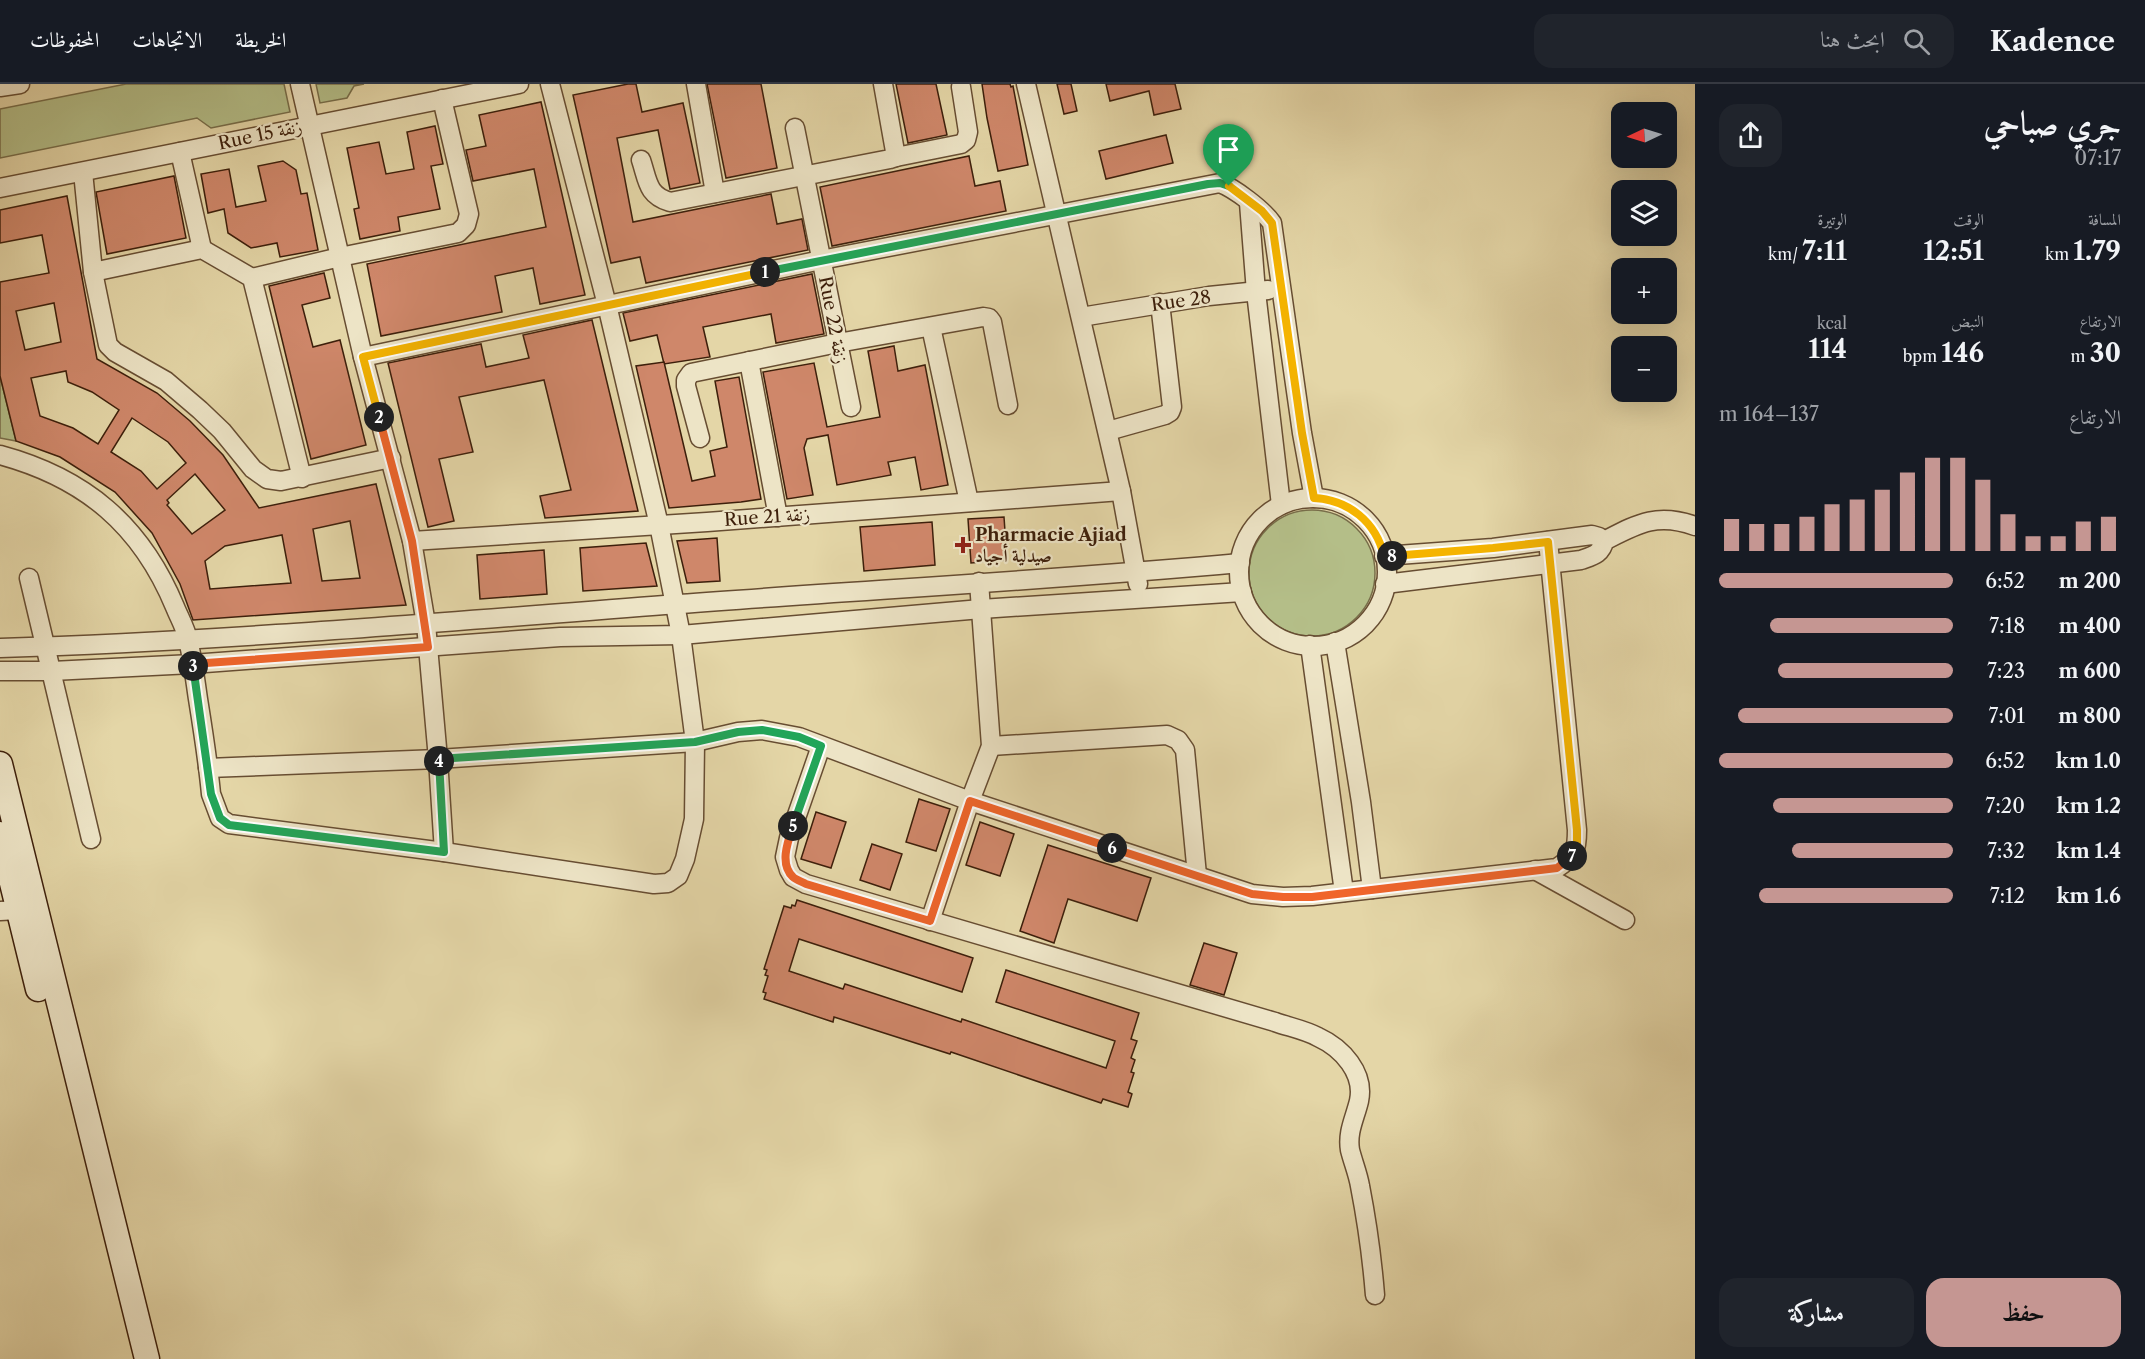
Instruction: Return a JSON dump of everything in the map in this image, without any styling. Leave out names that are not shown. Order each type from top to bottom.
[{"type":"main road","points":[[0,764],[147,1359]]},
{"type":"main road","points":[[0,834],[9,910],[130,1359]]},
{"type":"street","points":[[0,87],[20,84]]},
{"type":"street","points":[[300,84],[363,357],[412,541],[426,624],[444,852]]},
{"type":"street","name":"Rue 15 زنقة","points":[[0,188],[519,84]]},
{"type":"street","points":[[0,455],[31,463],[65,479],[125,525],[146,550],[166,584],[188,638],[215,808],[220,818],[229,825],[444,852],[654,884],[668,883],[678,876],[685,859],[694,819],[695,742],[681,635],[659,525],[608,305],[550,84]]},
{"type":"street","points":[[696,84],[715,193]]},
{"type":"street","points":[[883,84],[889,159]]},
{"type":"street","points":[[1026,84],[1108,431],[1141,597]]},
{"type":"street","points":[[641,160],[652,193],[670,202],[961,144],[966,140],[968,132],[961,87]]},
{"type":"street","points":[[93,272],[202,249],[252,278],[458,233],[466,225],[469,214],[442,99]]},
{"type":"street","name":"Rue 22 زنقة","points":[[795,128],[851,407]]},
{"type":"street","points":[[180,152],[202,249]]},
{"type":"street","points":[[83,172],[93,272],[108,345],[115,352],[166,381],[194,404],[235,445],[253,469],[267,479],[281,481],[302,478],[390,458]]},
{"type":"street","points":[[363,357],[821,260],[1220,183],[1229,186],[1262,211],[1272,223],[1302,433],[1314,498]]},
{"type":"street","points":[[1249,202],[1256,292],[1281,505]]},
{"type":"street","points":[[252,278],[302,478]]},
{"type":"street","name":"Rue 28","points":[[1081,317],[1160,303],[1282,287]]},
{"type":"street","points":[[1108,431],[1170,412],[1172,407],[1160,303]]},
{"type":"street","points":[[700,438],[686,386],[688,375],[691,373],[983,317],[989,318],[993,327],[1008,405]]},
{"type":"street","points":[[931,327],[969,502]]},
{"type":"street","points":[[749,361],[778,517]]},
{"type":"street","name":"Rue 21 زنقة","points":[[412,541],[778,517],[1121,491]]},
{"type":"street","points":[[1314,498],[1332,500],[1356,512],[1374,531],[1384,556],[1385,584],[1380,601],[1365,623],[1352,634],[1335,642],[1310,645],[1290,642],[1271,633],[1250,611],[1242,592],[1240,562],[1243,546],[1255,525],[1267,513],[1297,499],[1314,498]]},
{"type":"street","points":[[1604,541],[1635,525],[1657,519],[1674,520],[1695,526]]},
{"type":"street","points":[[1384,556],[1482,549],[1592,535],[1604,541]]},
{"type":"street","points":[[1385,584],[1581,560],[1592,556],[1603,547],[1604,541]]},
{"type":"street","points":[[208,768],[438,759],[695,742],[738,732],[762,730],[799,737],[970,801],[1252,894],[1312,897],[1557,868],[1571,858],[1577,846],[1577,830],[1548,542]]},
{"type":"street","points":[[0,648],[426,624],[674,604],[1136,572],[1240,562]]},
{"type":"street","points":[[29,578],[90,839]]},
{"type":"street","points":[[930,921],[991,746],[979,582]]},
{"type":"street","points":[[0,670],[52,671],[192,664],[560,637],[681,635],[981,609],[1242,592]]},
{"type":"street","points":[[1335,642],[1372,889]]},
{"type":"street","points":[[1310,645],[1344,892]]},
{"type":"street","points":[[991,746],[1167,735],[1178,740],[1185,750],[1197,875]]},
{"type":"street","points":[[821,746],[789,838],[785,857],[793,877],[806,884],[1275,1022],[1318,1037],[1335,1047],[1353,1067],[1361,1084],[1359,1102],[1350,1134],[1350,1150],[1360,1182],[1370,1242],[1375,1295]]},
{"type":"street","points":[[1535,870],[1625,920]]},
{"type":"green space","points":[[126,84],[284,84],[290,112],[211,128],[197,118],[0,158],[0,109]]},
{"type":"green space","points":[[316,84],[364,84],[354,86],[347,98],[320,103]]},
{"type":"green space","points":[[0,376],[16,441],[0,438]]},
{"type":"green space","points":[[1312,510],[1336,515],[1356,529],[1370,549],[1375,573],[1370,597],[1356,617],[1336,631],[1312,636],[1288,631],[1268,617],[1254,597],[1249,573],[1254,549],[1268,529],[1288,515]]},
{"type":"building","points":[[636,84],[642,112],[683,103],[700,183],[670,189],[658,130],[617,138],[633,222],[771,194],[777,224],[802,219],[808,250],[646,283],[640,257],[611,263],[573,95]]},
{"type":"building","points":[[707,84],[761,84],[777,168],[726,178]]},
{"type":"building","points":[[896,84],[936,84],[947,135],[908,143]]},
{"type":"building","points":[[982,84],[1010,84],[1011,87],[1013,86],[1028,165],[998,171]]},
{"type":"building","points":[[1057,84],[1071,84],[1077,111],[1064,114]]},
{"type":"building","points":[[1106,84],[1175,84],[1181,109],[1154,115],[1149,91],[1110,101]]},
{"type":"building","points":[[541,102],[585,295],[540,304],[533,268],[495,276],[502,312],[381,336],[367,264],[546,227],[534,169],[473,181],[466,150],[486,146],[479,115]]},
{"type":"building","points":[[435,126],[443,164],[431,166],[440,209],[398,217],[400,231],[360,239],[354,209],[359,208],[347,148],[379,142],[386,174],[414,169],[407,132]]},
{"type":"building","points":[[1166,135],[1173,163],[1106,179],[1099,151]]},
{"type":"building","points":[[969,156],[975,186],[1000,181],[1006,211],[832,246],[820,187]]},
{"type":"building","points":[[283,161],[296,170],[301,194],[307,193],[318,250],[280,257],[277,243],[251,248],[228,233],[224,209],[208,213],[201,174],[229,169],[236,207],[266,201],[258,166]]},
{"type":"building","points":[[174,176],[186,238],[107,254],[96,192]]},
{"type":"building","points":[[67,196],[97,359],[157,393],[190,421],[223,455],[259,508],[376,484],[406,605],[193,620],[180,584],[152,533],[115,492],[60,457],[16,441],[0,376],[0,282],[49,273],[42,235],[0,243],[0,210]],"holes":[[[54,303],[61,342],[25,350],[16,311]],[[66,371],[68,382],[92,392],[119,410],[98,444],[73,428],[40,416],[31,378]],[[132,418],[168,442],[186,463],[157,489],[141,471],[111,452]],[[195,474],[225,510],[192,534],[167,505],[169,503],[167,500]],[[350,521],[360,578],[322,581],[313,529]],[[282,535],[291,583],[210,589],[205,561],[225,546]]]},
{"type":"building","points":[[324,273],[330,298],[302,305],[313,347],[340,340],[366,445],[311,459],[269,286]]},
{"type":"building","points":[[812,274],[824,334],[776,343],[771,314],[703,327],[710,357],[664,364],[657,335],[630,341],[623,313]]},
{"type":"building","points":[[592,320],[638,511],[545,518],[540,496],[571,490],[544,380],[459,397],[473,452],[439,459],[454,521],[428,527],[388,363],[481,344],[486,367],[529,358],[523,335]]},
{"type":"building","points":[[894,346],[898,371],[925,365],[948,485],[921,490],[915,457],[888,462],[891,475],[837,485],[828,435],[807,439],[804,448],[813,495],[787,499],[763,372],[814,363],[827,427],[880,417],[868,351]]},
{"type":"building","points":[[664,362],[692,481],[715,476],[710,451],[727,447],[715,381],[739,377],[761,499],[669,508],[636,366]]},
{"type":"building","points":[[1004,517],[1007,560],[971,563],[968,519]]},
{"type":"building","points":[[932,522],[935,565],[864,571],[860,527]]},
{"type":"building","points":[[717,538],[720,581],[687,583],[677,541]]},
{"type":"building","points":[[646,543],[657,586],[583,591],[580,548]]},
{"type":"building","points":[[544,550],[547,594],[480,599],[477,555]]},
{"type":"building","points":[[919,799],[950,809],[936,851],[906,842]]},
{"type":"building","points":[[816,812],[846,822],[831,868],[801,859]]},
{"type":"building","points":[[980,822],[1014,834],[1000,876],[966,865]]},
{"type":"building","points":[[872,844],[902,854],[890,890],[860,880]]},
{"type":"building","points":[[1048,845],[1151,878],[1137,921],[1068,899],[1054,943],[1020,931]]},
{"type":"building","points":[[797,900],[973,958],[962,992],[799,939],[789,971],[843,989],[845,984],[961,1022],[962,1019],[1106,1068],[1115,1041],[996,1002],[1006,970],[1139,1013],[1131,1039],[1137,1041],[1131,1058],[1135,1060],[1131,1072],[1134,1073],[1128,1092],[1132,1094],[1128,1107],[1103,1099],[1101,1103],[951,1052],[950,1054],[834,1017],[833,1022],[764,999],[766,993],[763,992],[768,976],[765,975],[767,970],[764,969],[784,906],[791,908],[792,905],[795,906]]},
{"type":"building","points":[[1204,943],[1237,953],[1224,995],[1190,985]]},
{"type":"place","name":"Pharmacie Ajiad صيدلية أجياد","points":[[963,545]]},
{"type":"route","points":[[1220,183],[1229,186],[1262,211],[1272,223],[1302,433],[1314,498],[1332,500],[1356,512],[1374,531],[1384,556],[1548,542],[1577,830],[1577,846],[1571,858],[1557,868],[1312,897],[1252,894],[970,801],[930,921],[806,884],[793,877],[785,857],[789,838],[821,746],[799,737],[762,730],[738,732],[695,742],[438,759],[444,852],[243,828],[229,825],[220,818],[211,794],[192,664],[428,647],[412,541],[363,357],[821,260],[1208,184],[1220,183]]}]
